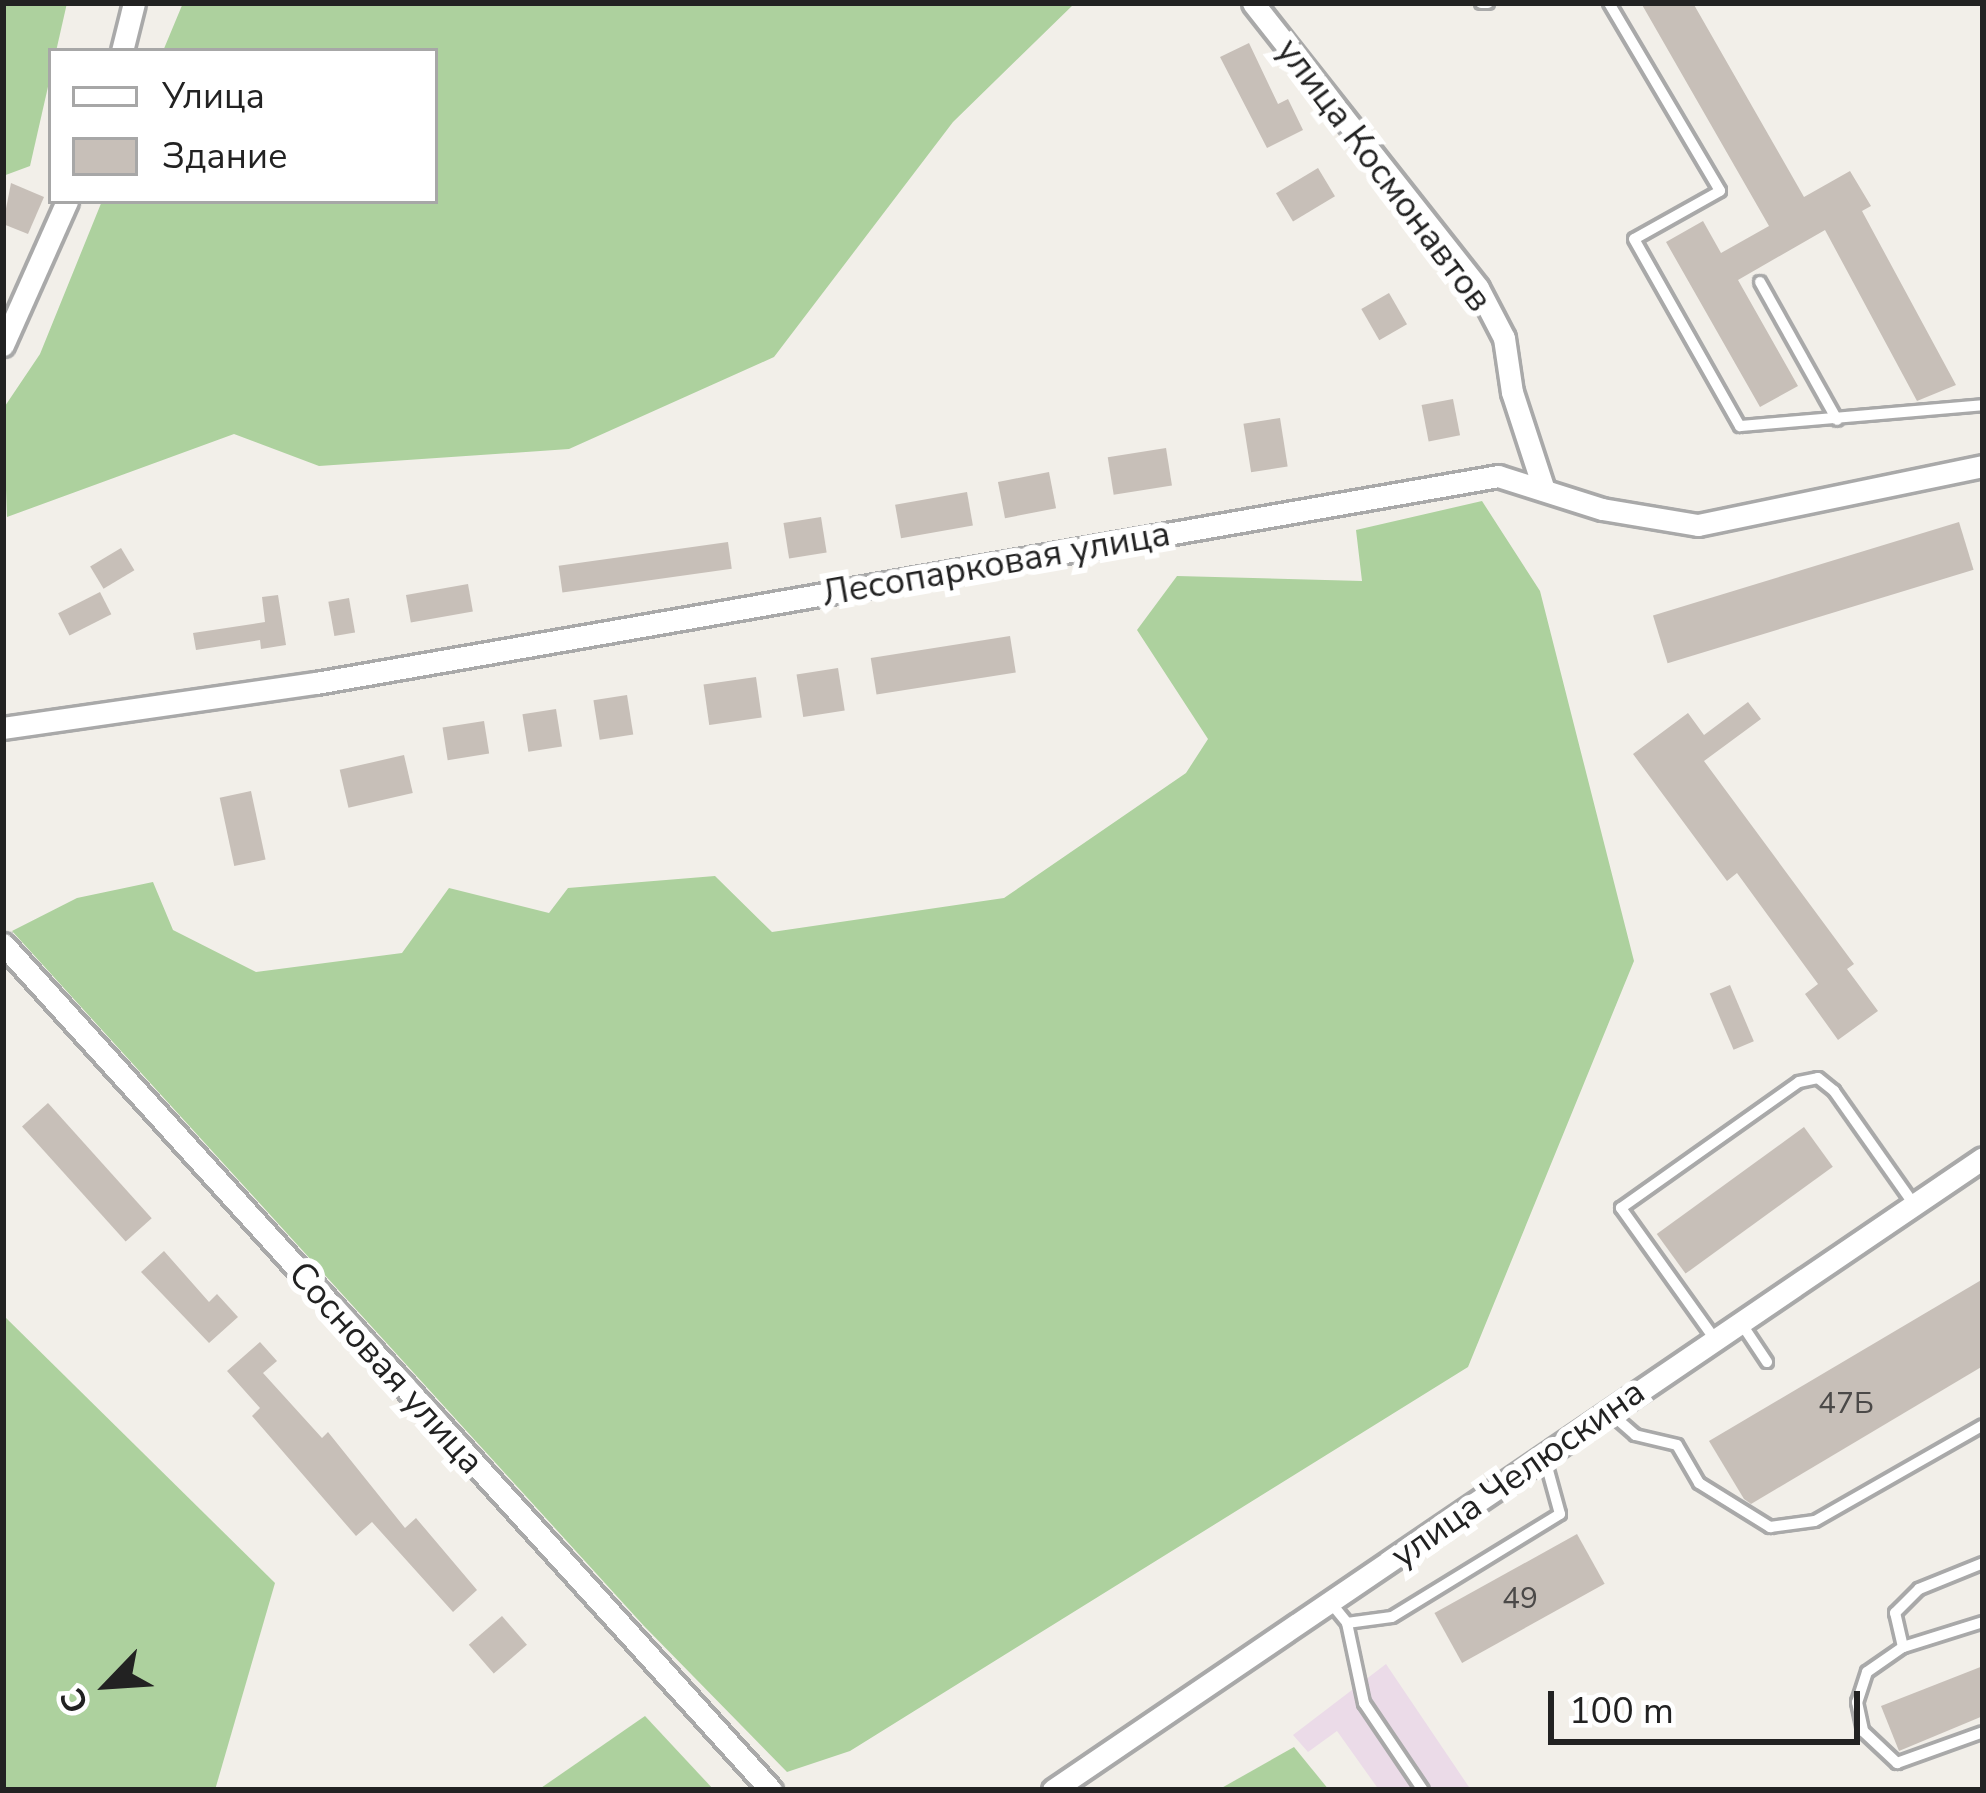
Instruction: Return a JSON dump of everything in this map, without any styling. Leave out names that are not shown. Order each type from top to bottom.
[{"type":"street","points":[[123,48],[134,3]]},
{"type":"street","name":"улица Космонавтов","points":[[1253,3],[1478,288],[1504,338],[1512,392],[1544,490]]},
{"type":"street","points":[[3,345],[66,204]]},
{"type":"street","name":"Лесопарковая улица","points":[[3,728],[340,679],[1498,476],[1697,525],[1983,466]]},
{"type":"street","name":"Сосновая улица","points":[[3,944],[771,1790]]},
{"type":"street","name":"улица Челюскина","points":[[1053,1790],[1983,1158]]},
{"type":"lane","points":[[1609,3],[1720,190],[1634,239],[1741,426],[1983,405]]},
{"type":"lane","points":[[1760,282],[1838,419]]},
{"type":"lane","points":[[1714,1338],[1621,1208],[1799,1082],[1817,1078],[1834,1091],[1913,1204]]},
{"type":"lane","points":[[1740,1320],[1767,1362]]},
{"type":"lane","points":[[1609,1412],[1635,1435],[1677,1445],[1699,1483],[1770,1527],[1815,1521],[1983,1425]]},
{"type":"lane","points":[[1347,1623],[1391,1618],[1560,1514],[1544,1456]]},
{"type":"lane","points":[[1903,1647],[1895,1613],[1919,1589],[1983,1563]]},
{"type":"lane","points":[[1331,1603],[1347,1623],[1364,1703],[1423,1790]]},
{"type":"lane","points":[[1983,1622],[1903,1647],[1867,1672],[1857,1702],[1878,1752],[1898,1762],[1924,1759],[1983,1732]]},
{"type":"shaded area","points":[[1386,1664],[1471,1790],[1379,1790],[1337,1731],[1308,1752],[1293,1735]]},
{"type":"green space","points":[[3,3],[67,3],[57,48],[48,48],[48,87],[30,166],[3,176]]},
{"type":"green space","points":[[183,3],[1075,3],[953,122],[774,357],[569,449],[319,466],[234,434],[7,517],[3,409],[40,354],[101,204],[438,204],[438,48],[164,48]]},
{"type":"green space","points":[[1482,501],[1540,591],[1634,961],[1468,1367],[850,1751],[787,1772],[644,1626],[12,931],[77,898],[153,882],[173,930],[256,972],[402,953],[449,888],[549,913],[568,888],[715,876],[772,932],[1004,898],[1186,773],[1208,739],[1137,630],[1177,576],[1362,581],[1356,530]]},
{"type":"green space","points":[[3,1315],[275,1583],[215,1790],[3,1790]]},
{"type":"green space","points":[[645,1716],[714,1790],[538,1790]]},
{"type":"green space","points":[[1294,1747],[1329,1790],[1218,1790]]},
{"type":"building","points":[[1641,3],[1693,3],[1804,197],[1850,171],[1871,206],[1862,211],[1956,385],[1917,401],[1825,230],[1738,280],[1798,386],[1760,407],[1666,242],[1703,221],[1721,253],[1769,226]]},
{"type":"building","points":[[1249,43],[1278,104],[1288,99],[1303,130],[1267,148],[1220,57]]},
{"type":"building","points":[[1318,168],[1335,196],[1293,222],[1276,193]]},
{"type":"building","points":[[11,183],[44,197],[28,234],[3,224]]},
{"type":"building","points":[[1389,293],[1407,324],[1379,340],[1361,309]]},
{"type":"building","points":[[1453,399],[1460,435],[1429,441],[1422,405]]},
{"type":"building","points":[[1280,418],[1288,466],[1251,472],[1243,424]]},
{"type":"building","points":[[1166,448],[1172,486],[1114,495],[1108,457]]},
{"type":"building","points":[[1049,472],[1056,508],[1005,518],[998,482]]},
{"type":"building","points":[[967,492],[973,525],[901,538],[895,505]]},
{"type":"building","points":[[821,517],[827,553],[789,559],[783,523]]},
{"type":"building","points":[[1959,522],[1974,570],[1668,663],[1653,616]]},
{"type":"building","points":[[728,542],[732,569],[562,593],[559,566]]},
{"type":"building","points":[[121,548],[134,570],[104,589],[90,567]]},
{"type":"building","points":[[468,584],[473,612],[411,623],[406,595]]},
{"type":"building","points":[[100,592],[111,614],[69,636],[58,613]]},
{"type":"building","points":[[278,595],[286,645],[261,649],[260,640],[196,650],[193,633],[265,622],[262,597]]},
{"type":"building","points":[[349,598],[355,632],[334,636],[328,602]]},
{"type":"building","points":[[1010,636],[1016,673],[877,695],[871,658]]},
{"type":"building","points":[[838,668],[845,710],[803,717],[797,675]]},
{"type":"building","points":[[756,677],[762,718],[709,725],[704,684]]},
{"type":"building","points":[[627,695],[633,735],[600,740],[593,700]]},
{"type":"building","points":[[1748,702],[1761,719],[1704,761],[1854,964],[1847,969],[1878,1011],[1838,1040],[1805,994],[1818,984],[1737,873],[1727,881],[1633,754],[1688,713],[1704,735]]},
{"type":"building","points":[[556,709],[562,747],[528,752],[522,714]]},
{"type":"building","points":[[484,721],[489,754],[448,760],[443,728]]},
{"type":"building","points":[[404,755],[413,793],[348,808],[340,770]]},
{"type":"building","points":[[251,791],[266,859],[234,866],[220,798]]},
{"type":"building","points":[[1730,985],[1754,1041],[1734,1050],[1710,994]]},
{"type":"building","points":[[48,1103],[152,1218],[126,1242],[22,1126]]},
{"type":"building","points":[[1804,1127],[1833,1167],[1686,1274],[1657,1234]]},
{"type":"building","points":[[164,1251],[209,1302],[217,1294],[238,1317],[209,1343],[141,1272]]},
{"type":"building","points":[[1983,1279],[1983,1366],[1751,1504],[1744,1499],[1709,1441]]},
{"type":"building","points":[[260,1342],[277,1361],[263,1373],[322,1438],[328,1432],[405,1528],[416,1518],[477,1590],[453,1612],[372,1522],[356,1536],[252,1416],[260,1408],[227,1371]]},
{"type":"building","points":[[1577,1534],[1605,1584],[1462,1663],[1434,1613]]},
{"type":"building","points":[[502,1616],[527,1645],[494,1674],[469,1645]]},
{"type":"building","points":[[1983,1666],[1983,1716],[1899,1751],[1881,1706]]}]
